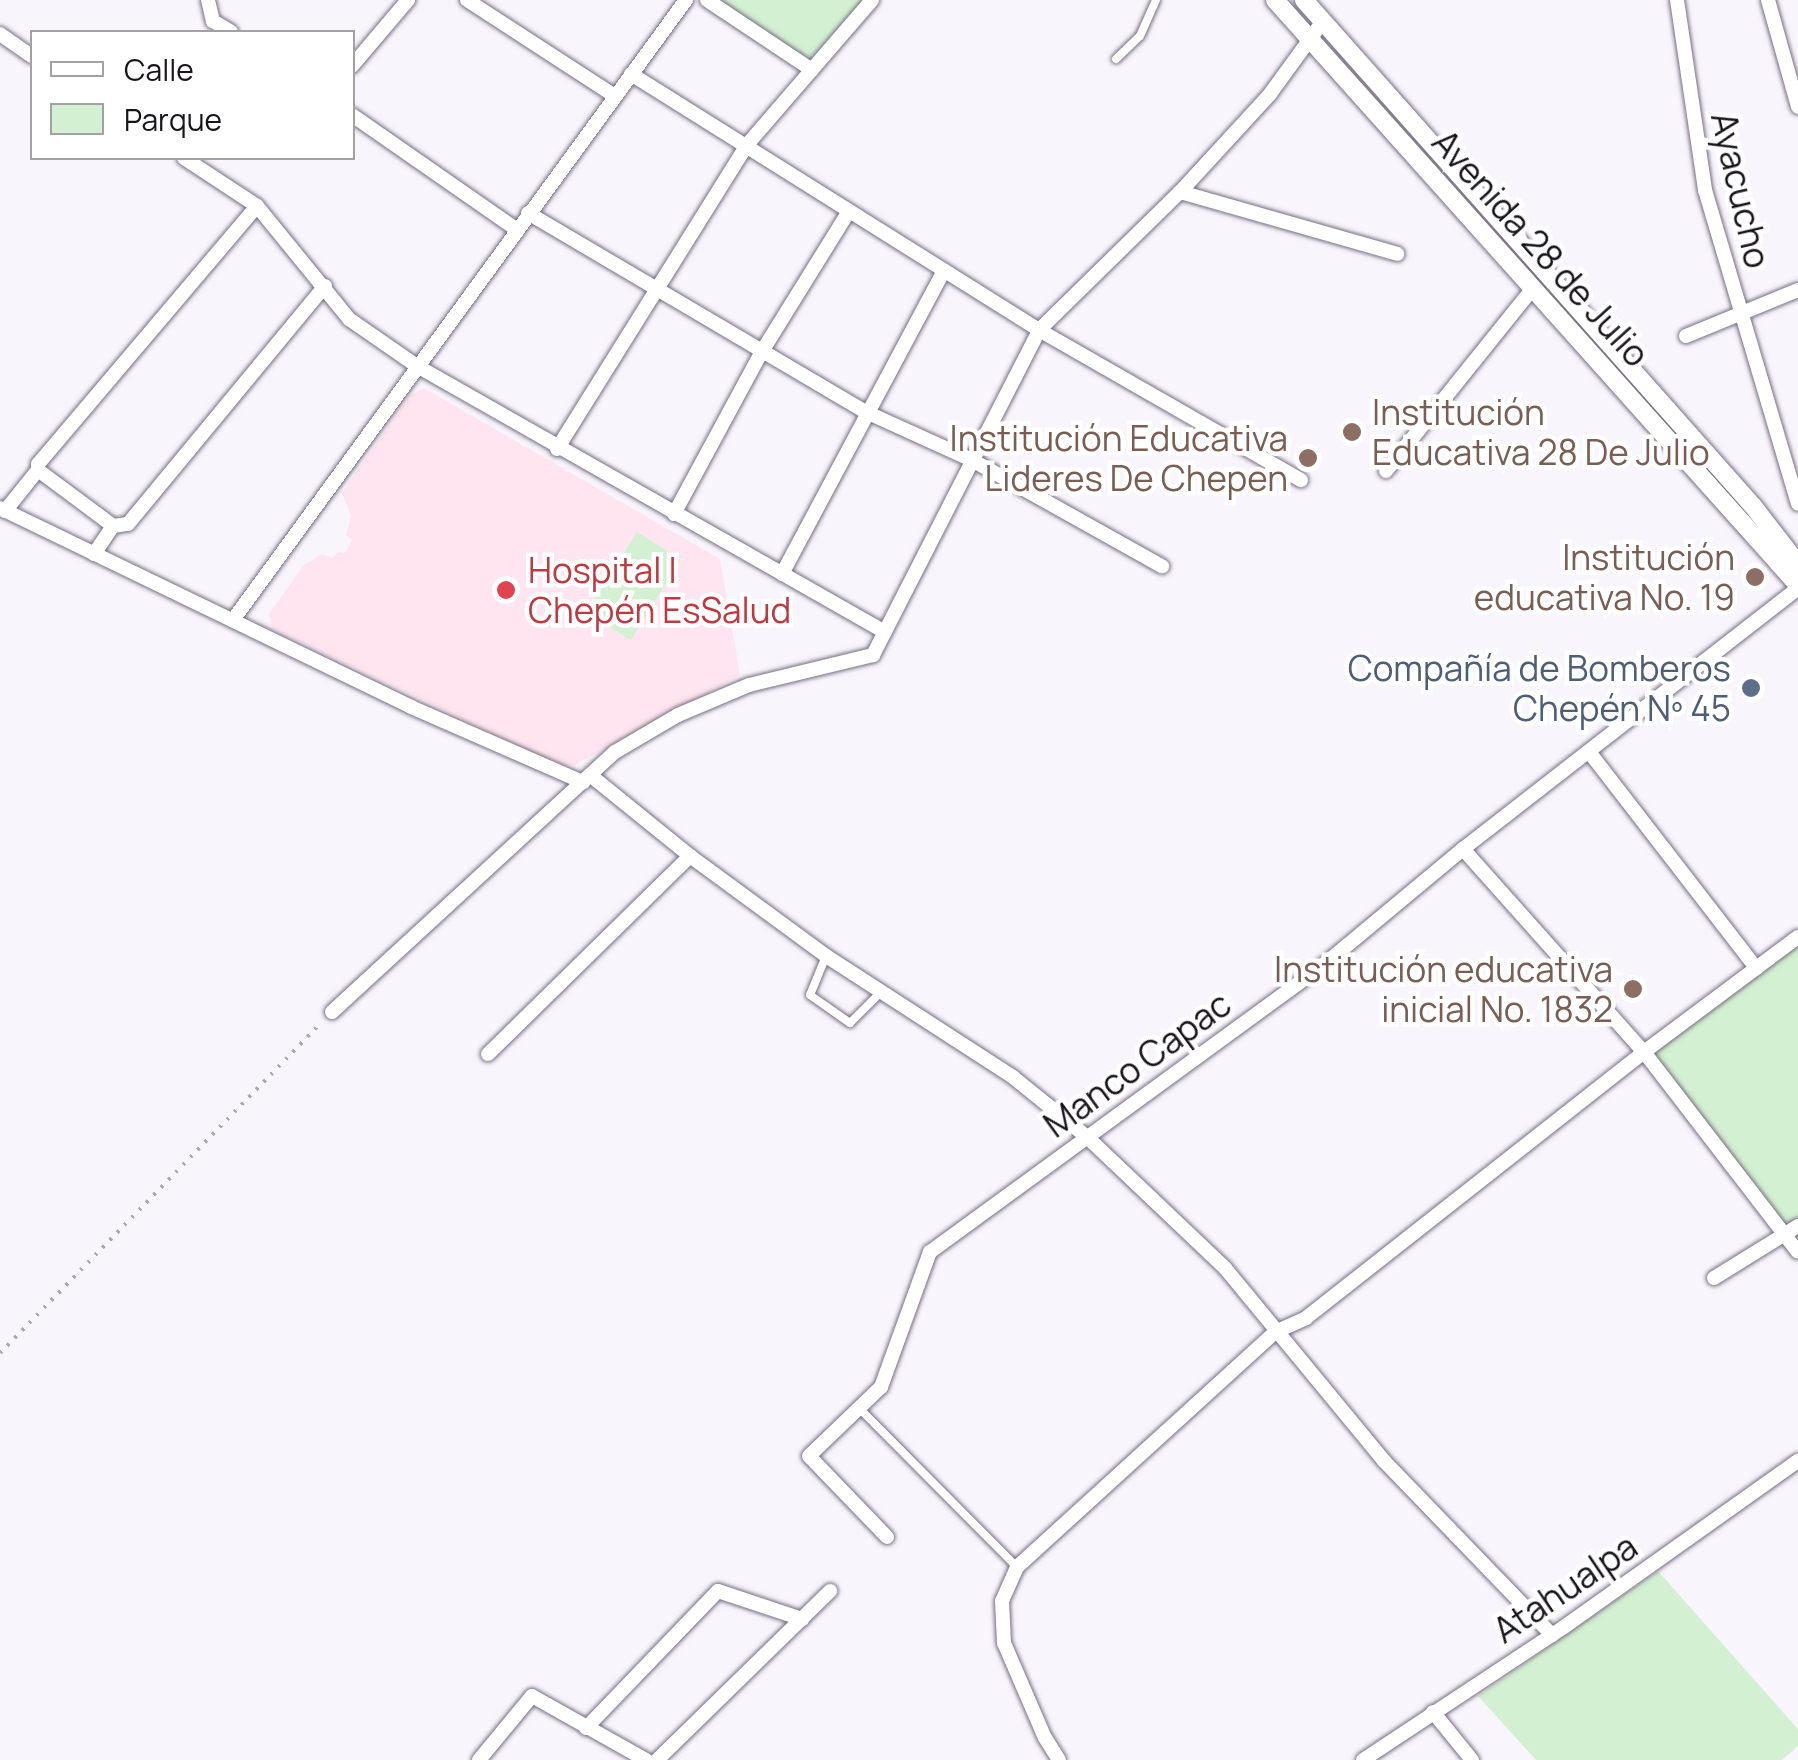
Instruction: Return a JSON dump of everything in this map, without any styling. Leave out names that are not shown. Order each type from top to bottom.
[{"type":"street","points":[[208,0],[213,21],[227,30]]},
{"type":"street","points":[[355,62],[408,0]]},
{"type":"street","points":[[467,0],[615,96]]},
{"type":"street","points":[[233,620],[686,0]]},
{"type":"street","points":[[706,0],[812,70]]},
{"type":"street","points":[[557,449],[746,146],[872,0]]},
{"type":"street","name":"Avenida 28 de Julio","points":[[1275,0],[1484,218],[1533,288],[1752,506],[1798,564]]},
{"type":"street","name":"Avenida 28 de Julio","points":[[1304,0],[1798,587]]},
{"type":"street","name":"Ayacucho","points":[[1677,0],[1700,170],[1798,503]]},
{"type":"street","points":[[1768,0],[1798,106]]},
{"type":"street","points":[[332,1012],[614,752],[749,685],[873,655],[1039,330],[1180,192],[1270,94],[1323,21]]},
{"type":"street","points":[[0,34],[30,55]]},
{"type":"street","points":[[631,74],[1039,330],[1301,480]]},
{"type":"street","points":[[355,117],[516,229]]},
{"type":"street","points":[[187,160],[257,206],[350,319],[416,366],[885,632]]},
{"type":"street","points":[[1180,192],[1397,254]]},
{"type":"street","points":[[257,206],[2,509],[411,706],[587,778],[826,956],[1013,1077],[1088,1137],[1225,1268],[1384,1461],[1552,1635]]},
{"type":"street","points":[[674,514],[761,353],[849,210]]},
{"type":"street","points":[[528,213],[866,412],[972,460],[1162,566]]},
{"type":"street","points":[[782,574],[944,270]]},
{"type":"street","points":[[38,470],[113,526],[128,524],[325,286]]},
{"type":"street","points":[[1386,471],[1533,288]]},
{"type":"street","points":[[1686,336],[1798,290]]},
{"type":"street","points":[[94,554],[113,526]]},
{"type":"street","name":"Manco Capac","points":[[887,1537],[809,1459],[880,1387],[930,1252],[1326,963],[1463,849],[1798,587]]},
{"type":"street","points":[[1590,753],[1756,968]]},
{"type":"street","points":[[1463,849],[1644,1052],[1798,1252]]},
{"type":"street","points":[[488,1054],[690,856]]},
{"type":"street","points":[[1059,1760],[1044,1738],[1004,1643],[1002,1601],[1017,1566],[1276,1332],[1306,1318],[1644,1052],[1798,937]]},
{"type":"street","points":[[1714,1278],[1798,1226]]},
{"type":"street","name":"Atahualpa","points":[[1372,1758],[1798,1461]]},
{"type":"street","points":[[586,1728],[718,1591],[802,1619]]},
{"type":"street","points":[[657,1760],[830,1591]]},
{"type":"street","points":[[479,1760],[532,1696],[646,1760]]},
{"type":"street","points":[[1433,1712],[1472,1760]]},
{"type":"lane","points":[[1116,59],[1140,36],[1156,0]]},
{"type":"lane","points":[[826,956],[810,995],[850,1023],[881,992]]},
{"type":"lane","points":[[860,1408],[972,1526],[1017,1566]]},
{"type":"path","points":[[0,1353],[332,1012]]},
{"type":"shaded area","name":"Hospital I Chepén EsSalud","points":[[424,388],[720,559],[740,675],[575,765],[557,764],[272,629],[269,614],[303,566],[322,554],[333,558],[338,552],[345,553],[352,540],[346,535],[351,516],[342,493],[409,396]]},
{"type":"green space","points":[[707,0],[872,0],[812,70]]},
{"type":"green space","points":[[637,532],[681,560],[631,640],[587,613]]},
{"type":"green space","points":[[1798,937],[1798,1226],[1785,1235],[1644,1052]]},
{"type":"green space","points":[[1658,1571],[1798,1729],[1798,1746],[1782,1760],[1536,1760],[1478,1696]]},
{"type":"place","name":"Institución Educativa 28 De Julio","points":[[1352,432]]},
{"type":"place","name":"Institución Educativa Lideres De Chepen","points":[[1308,458]]},
{"type":"place","name":"Institución educativa No. 19","points":[[1755,577]]},
{"type":"place","name":"Hospital I Chepén EsSalud","points":[[506,590]]},
{"type":"place","name":"Compañía de Bomberos Chepén Nº 45","points":[[1751,688]]},
{"type":"place","name":"Institución educativa inicial No. 1832","points":[[1633,989]]}]
